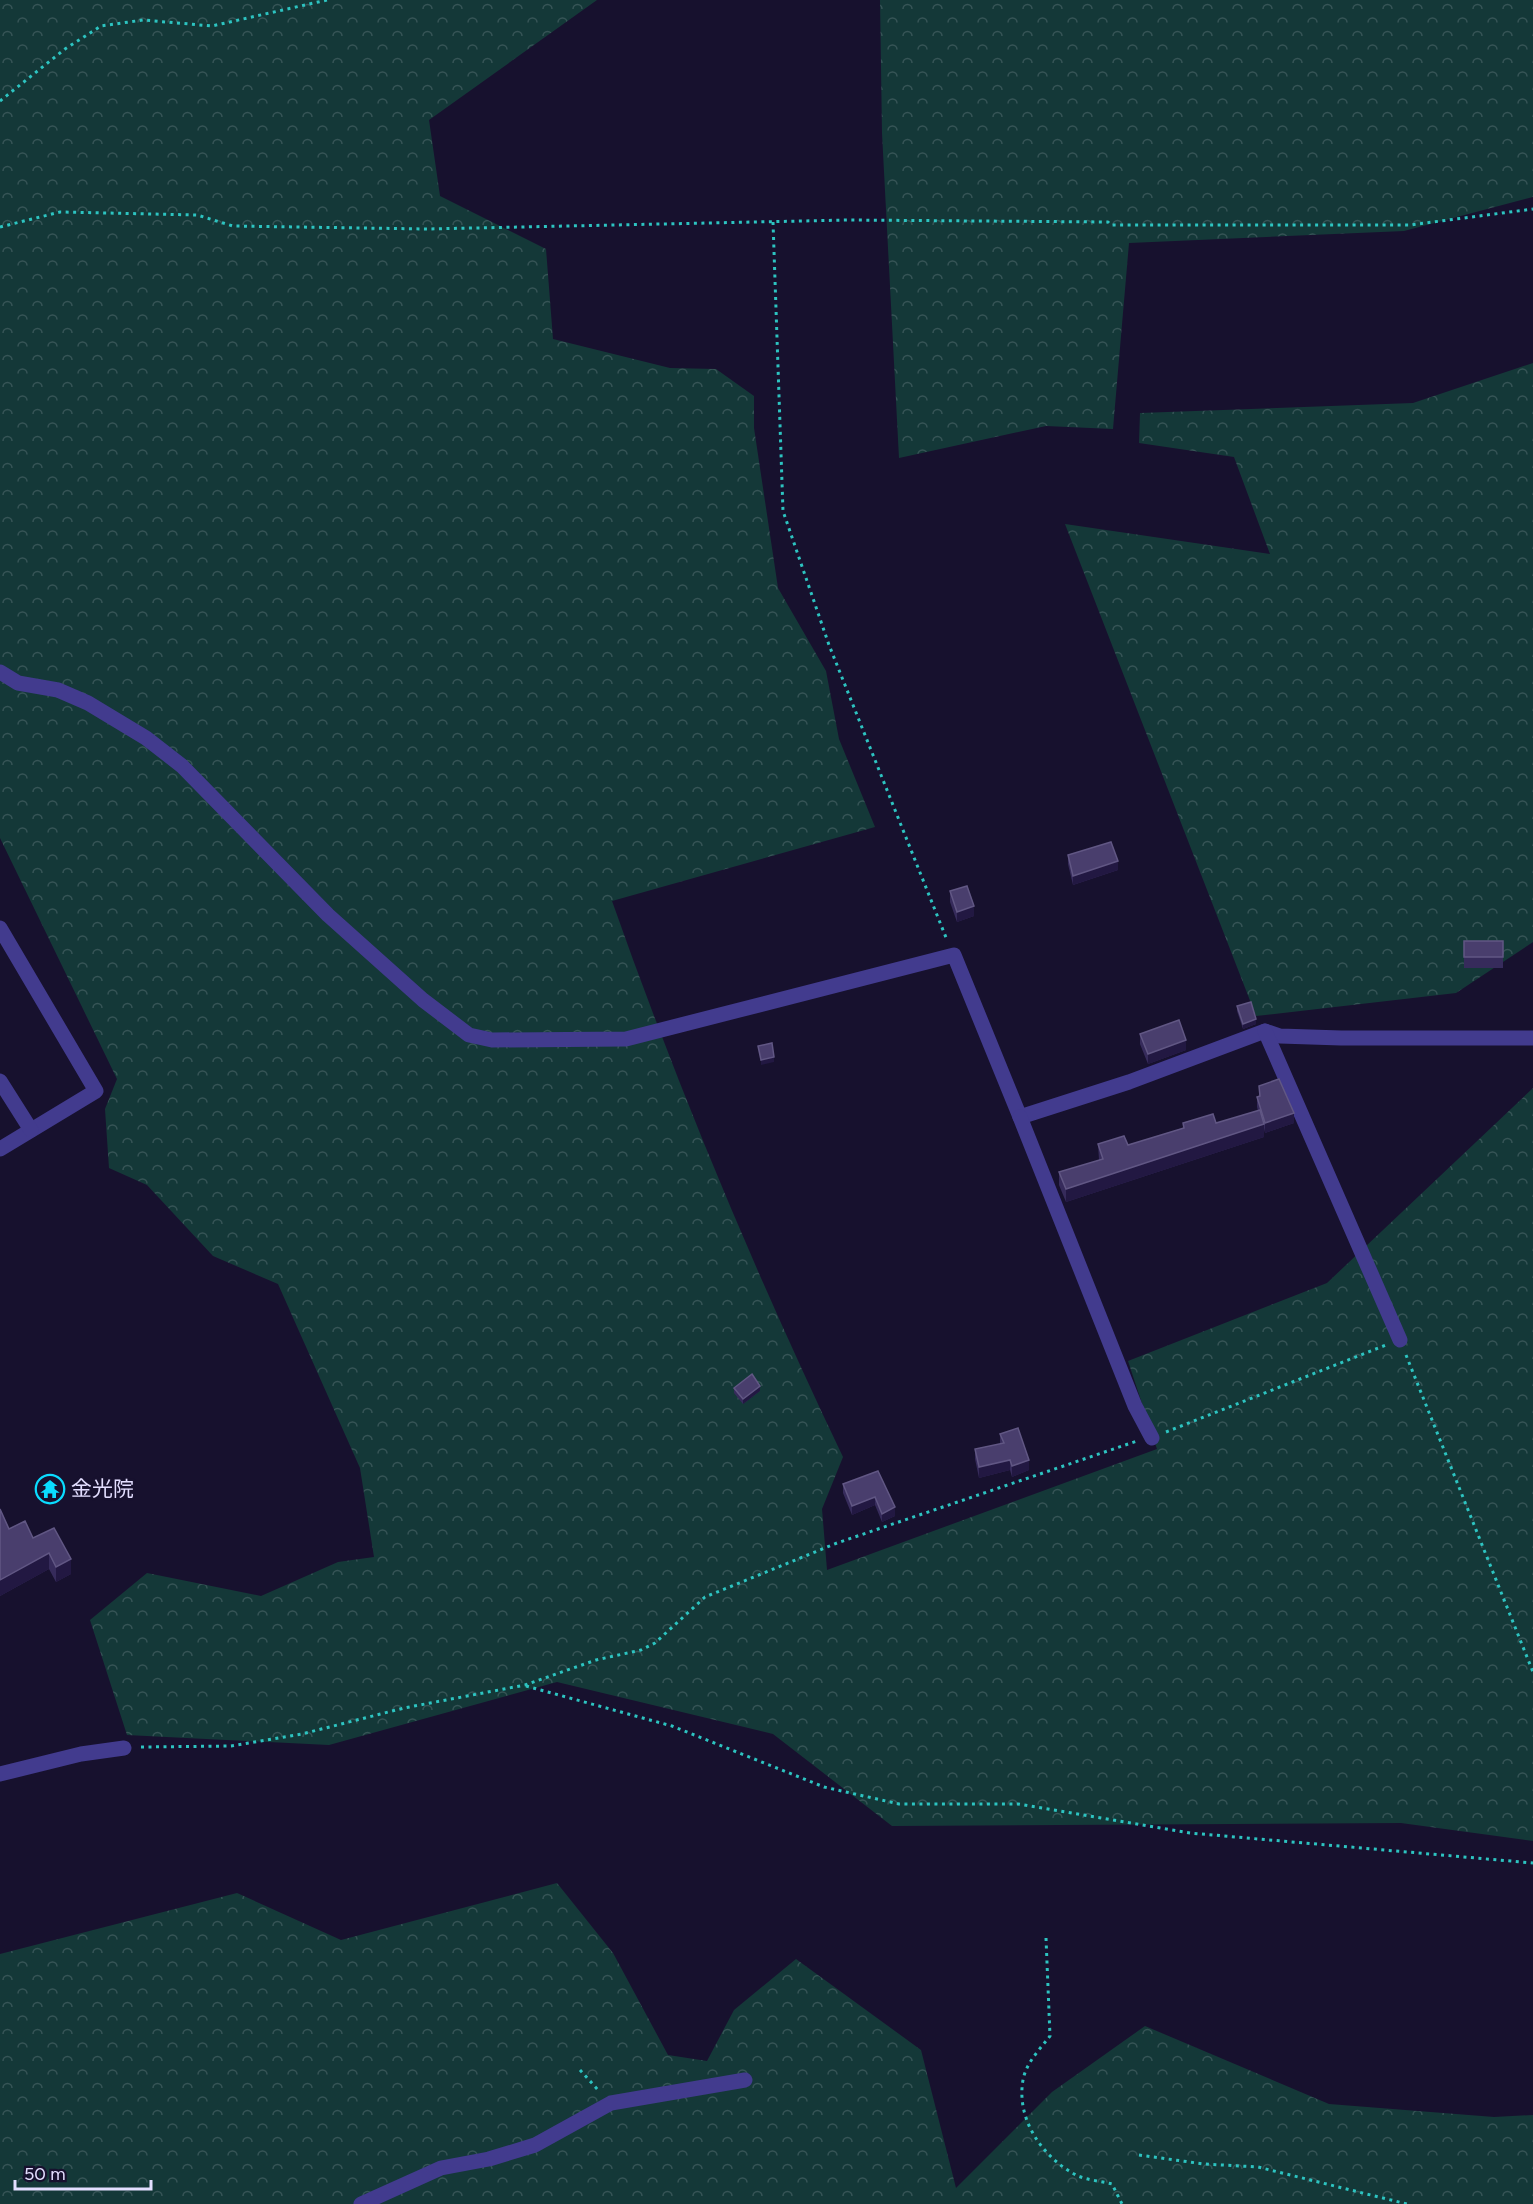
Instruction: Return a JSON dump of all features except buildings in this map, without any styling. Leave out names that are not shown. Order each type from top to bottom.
[{"type":"street","points":[[0,672],[18,683],[58,690],[88,703],[146,738],[182,766],[328,915],[423,1000],[469,1035],[492,1041],[626,1039],[954,955],[1135,1406],[1152,1438]]},
{"type":"street","points":[[0,928],[96,1091],[0,1149]]},
{"type":"street","points":[[1020,1117],[1150,1074],[1265,1031],[1280,1036],[1341,1038],[1533,1038]]},
{"type":"street","points":[[1265,1031],[1400,1340]]},
{"type":"street","points":[[0,1082],[31,1130]]},
{"type":"street","points":[[0,1774],[81,1754],[124,1748]]},
{"type":"street","points":[[362,2204],[441,2168],[489,2159],[535,2145],[611,2103],[745,2080]]},
{"type":"path","points":[[0,101],[65,49],[101,26],[143,20],[212,26],[327,0]]},
{"type":"path","points":[[0,228],[60,212],[197,215],[233,226],[428,229],[999,220],[1108,222],[1111,225],[1410,225],[1533,209]]},
{"type":"path","points":[[773,222],[783,511],[829,645],[954,955]]},
{"type":"path","points":[[124,1748],[248,1744],[302,1734],[404,1708],[525,1685],[597,1660],[641,1650],[655,1642],[705,1597],[837,1542],[1113,1447],[1152,1438],[1400,1340],[1533,1672]]},
{"type":"path","points":[[525,1685],[672,1726],[824,1787],[899,1804],[1018,1804],[1190,1833],[1533,1863]]},
{"type":"path","points":[[1046,1938],[1050,2036],[1033,2058],[1023,2079],[1023,2110],[1034,2137],[1049,2158],[1078,2176],[1112,2184],[1122,2204]]},
{"type":"path","points":[[580,2070],[611,2103]]},
{"type":"path","points":[[1140,2155],[1204,2164],[1258,2167],[1407,2204]]},
{"type":"green space","points":[[0,0],[597,0],[429,120],[440,196],[546,249],[553,339],[670,368],[716,369],[754,396],[754,428],[778,588],[826,671],[839,739],[875,827],[612,901],[664,1042],[720,1182],[843,1457],[822,1509],[827,1570],[1157,1449],[1128,1361],[1327,1283],[1533,1088],[1533,1841],[1401,1823],[892,1826],[773,1734],[557,1682],[329,1745],[127,1735],[90,1620],[147,1573],[261,1596],[338,1562],[374,1557],[360,1468],[278,1284],[213,1256],[147,1185],[109,1168],[105,1109],[117,1079],[0,838]]},
{"type":"green space","points":[[880,0],[1533,0],[1533,197],[1404,231],[1129,243],[1113,429],[1046,426],[899,458],[882,133]]},
{"type":"green space","points":[[1533,363],[1533,942],[1456,993],[1256,1016],[1065,524],[1270,554],[1234,457],[1139,443],[1140,413],[1413,403]]},
{"type":"green space","points":[[557,1883],[613,1953],[668,2055],[707,2061],[734,2010],[796,1959],[921,2050],[956,2188],[1052,2092],[1145,2026],[1329,2104],[1494,2117],[1533,2115],[1533,2204],[0,2204],[0,1954],[237,1893],[341,1940]]},
{"type":"place","name":"金光院","points":[[50,1489]]}]
